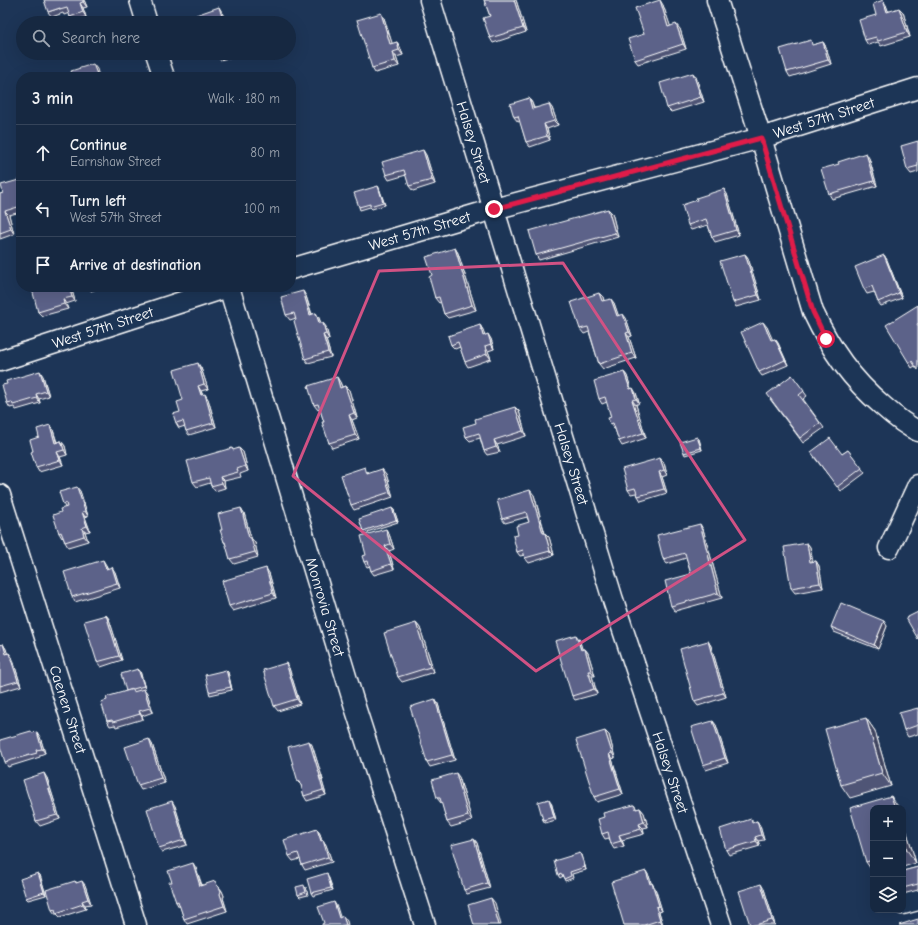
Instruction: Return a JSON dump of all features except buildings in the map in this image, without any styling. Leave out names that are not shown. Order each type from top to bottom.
[{"type":"street","points":[[140,0],[145,16]]},
{"type":"street","name":"Halsey Street","points":[[430,0],[613,600],[721,925]]},
{"type":"street","points":[[717,0],[761,138],[813,312],[826,339],[845,367],[867,393],[892,414],[918,431]]},
{"type":"street","points":[[158,60],[162,72]]},
{"type":"street","name":"West 57th Street","points":[[296,268],[494,209],[761,138],[918,88]]},
{"type":"street","name":"West 57th Street","points":[[0,361],[214,292]]},
{"type":"street","name":"Monrovia Street","points":[[231,292],[356,710],[424,925]]},
{"type":"street","points":[[889,548],[918,485]]},
{"type":"street","name":"Caenen Street","points":[[0,495],[136,925]]},
{"type":"street","points":[[906,903],[918,900]]},
{"type":"highlighted area","points":[[563,263],[745,540],[536,671],[293,476],[379,271]]},
{"type":"route","points":[[494,209],[761,138],[813,312],[826,339]]}]
